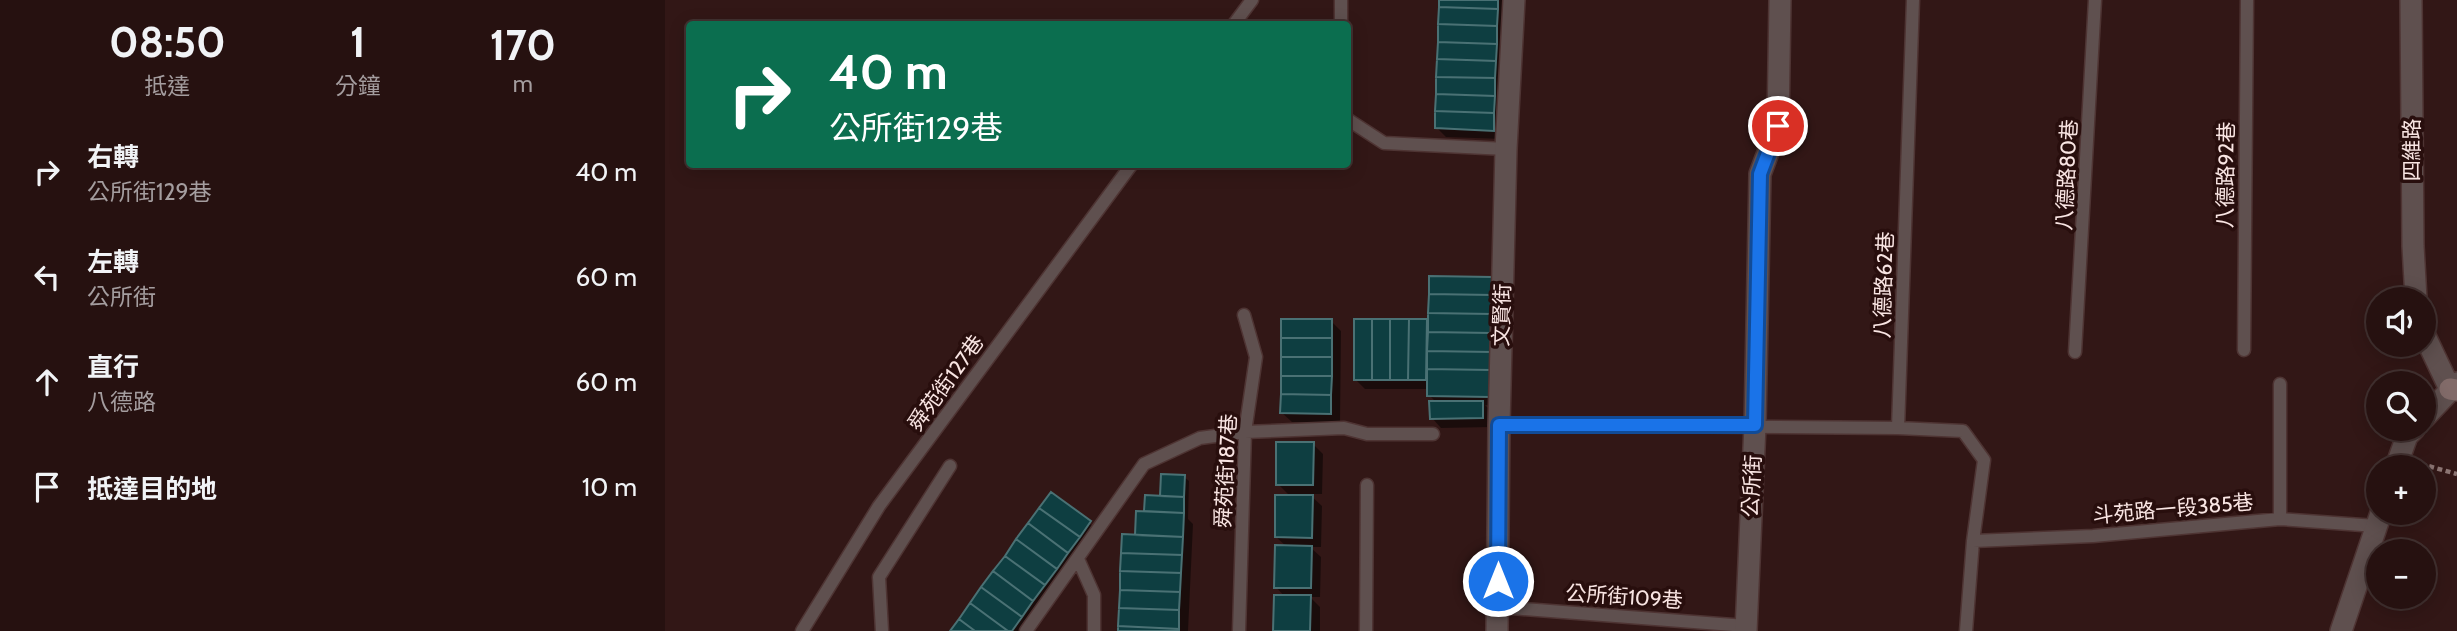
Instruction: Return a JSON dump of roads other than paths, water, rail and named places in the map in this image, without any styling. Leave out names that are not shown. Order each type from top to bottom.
[{"type":"street","name":"文賢街","points":[[1497,631],[1506,149],[1514,0]]},
{"type":"street","name":"公所街","points":[[1746,628],[1755,425],[1760,174],[1778,126],[1780,0]]},
{"type":"street","name":"四維路","points":[[2411,0],[2415,287]]},
{"type":"street","points":[[2436,355],[2455,387],[2436,406]]},
{"type":"street","points":[[2341,631],[2377,525]]},
{"type":"lane","points":[[1236,21],[1252,0]]},
{"type":"lane","points":[[1341,0],[1341,21]]},
{"type":"lane","name":"八德路62巷","points":[[1898,428],[1913,0]]},
{"type":"lane","name":"八德路80巷","points":[[2075,352],[2095,0]]},
{"type":"lane","name":"八德路92巷","points":[[2244,350],[2248,0]]},
{"type":"lane","points":[[1351,122],[1384,143],[1506,149]]},
{"type":"lane","name":"舜苑街127巷","points":[[802,631],[879,506],[1129,168]]},
{"type":"lane","name":"舜苑街187巷","points":[[1238,631],[1245,432],[1256,357],[1244,315]]},
{"type":"lane","points":[[2280,384],[2280,519]]},
{"type":"lane","points":[[1499,425],[1755,425],[1963,431],[1984,460],[1973,541],[1966,631]]},
{"type":"lane","points":[[1026,631],[1144,464],[1200,438],[1245,432],[1344,428],[1367,434],[1433,434]]},
{"type":"lane","points":[[881,631],[879,577],[950,466]]},
{"type":"lane","points":[[1367,485],[1367,631]]},
{"type":"lane","name":"斗苑路一段385巷","points":[[1973,541],[2093,536],[2280,519],[2366,519]]},
{"type":"lane","points":[[1078,559],[1094,595],[1094,631]]},
{"type":"lane","name":"公所街109巷","points":[[1498,607],[1746,628]]}]
